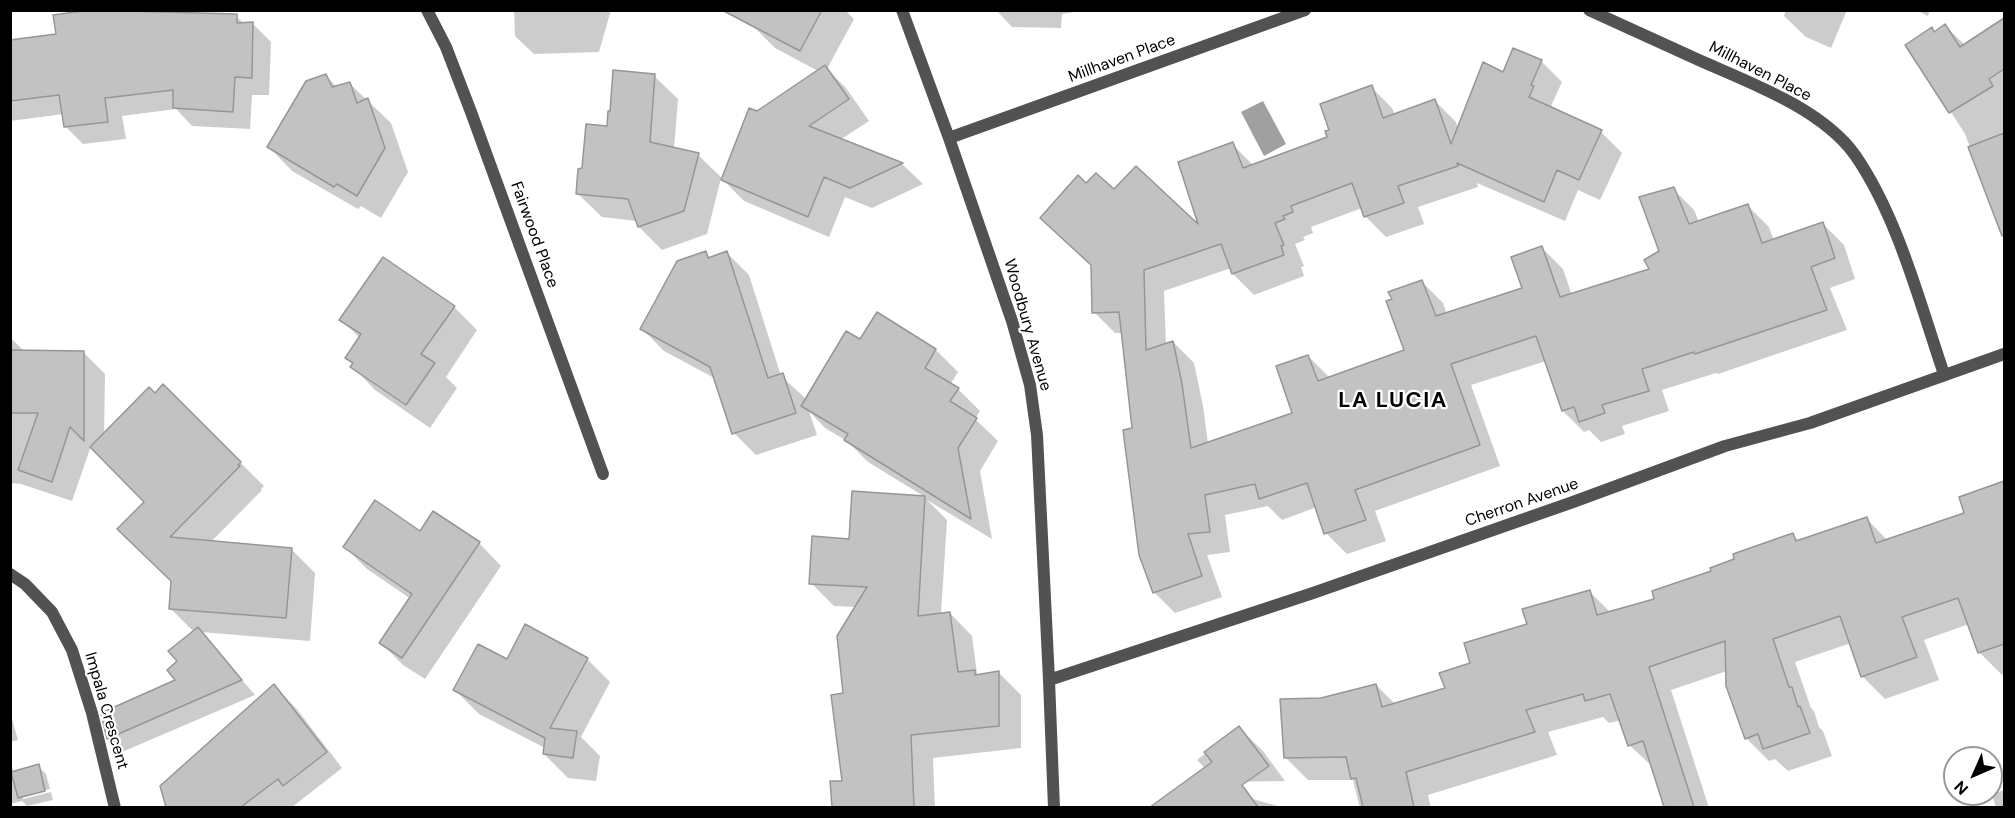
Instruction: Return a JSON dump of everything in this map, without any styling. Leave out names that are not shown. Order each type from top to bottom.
[{"type":"street","name":"Fairwood Place","points":[[427,10],[446,48],[471,112],[603,474]]},
{"type":"street","name":"Woodbury Avenue","points":[[902,10],[1012,321],[1030,386],[1037,435],[1054,807]]},
{"type":"street","name":"Millhaven Place","points":[[949,138],[1305,10]]},
{"type":"street","name":"Millhaven Place","points":[[1588,10],[1781,97],[1824,124],[1854,154],[1874,187],[1900,245],[1944,374]]},
{"type":"street","name":"Cherron Avenue","points":[[1049,680],[1313,593],[1574,502],[1725,446],[1810,423],[2004,354]]},
{"type":"street","name":"Impala Crescent","points":[[10,574],[25,584],[52,612],[72,650],[92,713],[115,807]]},
{"type":"shaded area","points":[[1263,101],[1286,144],[1264,156],[1241,112]]},
{"type":"building","points":[[89,10],[237,14],[237,23],[253,22],[252,78],[235,77],[233,112],[173,108],[173,90],[105,98],[108,122],[64,127],[59,95],[10,101],[10,40],[56,34],[53,15]]},
{"type":"building","points":[[722,10],[822,10],[800,51]]},
{"type":"building","points":[[2004,18],[2004,69],[1989,79],[1993,86],[1949,113],[1905,45],[1932,27],[1934,32],[1945,24],[1960,47]]},
{"type":"building","points":[[1513,48],[1542,60],[1531,85],[1534,86],[1529,97],[1602,130],[1579,180],[1557,170],[1544,202],[1457,163],[1458,166],[1398,186],[1404,203],[1364,217],[1352,183],[1291,206],[1293,212],[1283,216],[1285,219],[1275,223],[1284,245],[1281,246],[1284,255],[1232,274],[1221,244],[1144,270],[1146,350],[1173,341],[1191,448],[1292,413],[1276,366],[1308,355],[1318,381],[1404,350],[1386,301],[1392,299],[1388,292],[1422,280],[1436,316],[1522,288],[1511,257],[1542,246],[1560,297],[1649,269],[1644,260],[1659,251],[1639,197],[1674,187],[1689,224],[1748,204],[1762,243],[1823,222],[1835,258],[1811,267],[1827,310],[1695,354],[1694,352],[1642,369],[1649,391],[1602,405],[1605,413],[1579,422],[1574,407],[1562,411],[1536,336],[1451,364],[1480,445],[1355,490],[1366,520],[1324,534],[1307,483],[1259,499],[1255,484],[1205,495],[1210,532],[1188,534],[1202,576],[1153,593],[1139,555],[1123,430],[1132,428],[1119,312],[1092,313],[1091,265],[1040,218],[1078,175],[1086,183],[1096,173],[1114,189],[1136,166],[1198,224],[1178,162],[1233,142],[1243,168],[1327,137],[1325,131],[1329,130],[1320,104],[1372,85],[1383,118],[1435,99],[1451,144],[1483,62],[1503,72]]},
{"type":"building","points":[[825,65],[849,99],[809,126],[903,163],[850,188],[824,177],[808,217],[721,180],[749,108],[757,111]]},
{"type":"building","points":[[613,70],[655,74],[650,142],[699,153],[684,211],[638,227],[628,199],[576,194],[578,169],[582,168],[586,124],[607,126]]},
{"type":"building","points":[[326,74],[332,87],[350,82],[357,103],[368,98],[385,148],[357,196],[337,184],[334,187],[267,147],[306,81]]},
{"type":"building","points":[[2004,133],[2004,235],[2002,236],[1968,147]]},
{"type":"building","points":[[706,251],[708,258],[727,251],[768,378],[783,373],[796,413],[732,434],[710,367],[640,329],[677,261]]},
{"type":"building","points":[[383,257],[455,306],[421,354],[435,363],[406,405],[350,367],[353,363],[345,358],[361,334],[339,320]]},
{"type":"building","points":[[877,312],[936,349],[925,368],[959,388],[950,401],[977,418],[958,448],[971,519],[844,440],[848,434],[801,406],[846,331],[860,339]]},
{"type":"building","points":[[10,350],[84,351],[84,441],[70,427],[52,482],[18,470],[38,413],[10,413]]},
{"type":"building","points":[[163,384],[241,462],[238,465],[240,466],[170,537],[292,548],[286,618],[169,609],[171,581],[117,529],[144,502],[90,447],[149,387],[155,393]]},
{"type":"building","points":[[2004,481],[2004,644],[1978,653],[1958,598],[1902,617],[1917,657],[1861,677],[1840,616],[1773,639],[1789,687],[1792,687],[1810,733],[1763,749],[1758,734],[1745,739],[1726,686],[1725,641],[1649,667],[1694,807],[1664,807],[1643,741],[1628,746],[1610,694],[1585,701],[1583,694],[1526,710],[1535,732],[1406,772],[1414,807],[1363,807],[1356,778],[1351,779],[1346,757],[1284,758],[1280,699],[1321,698],[1376,684],[1382,707],[1445,688],[1439,673],[1470,663],[1464,643],[1527,624],[1522,609],[1590,590],[1597,615],[1654,599],[1652,591],[1711,571],[1710,568],[1734,559],[1733,554],[1793,533],[1796,541],[1867,517],[1876,543],[1964,513],[1959,497]]},
{"type":"building","points":[[852,491],[925,496],[918,616],[950,612],[958,672],[975,670],[975,675],[999,671],[999,726],[911,735],[914,807],[832,807],[830,781],[842,781],[831,695],[843,693],[837,636],[867,587],[809,584],[812,536],[849,539]]},
{"type":"building","points":[[375,500],[420,531],[433,511],[480,542],[402,658],[379,643],[412,594],[343,547]]},
{"type":"building","points":[[525,624],[588,658],[550,728],[577,731],[573,758],[543,754],[545,738],[453,690],[478,644],[507,659]]},
{"type":"building","points":[[198,627],[242,680],[107,739],[101,713],[175,680],[167,670],[177,661],[168,651]]},
{"type":"building","points":[[274,684],[327,752],[283,786],[278,779],[241,807],[166,807],[160,786]]},
{"type":"building","points":[[1239,726],[1269,766],[1242,785],[1258,807],[1150,807],[1212,762],[1204,752]]},
{"type":"building","points":[[39,764],[45,791],[18,798],[11,772]]},
{"type":"district","name":"LA LUCIA","points":[[1393,401]]}]
